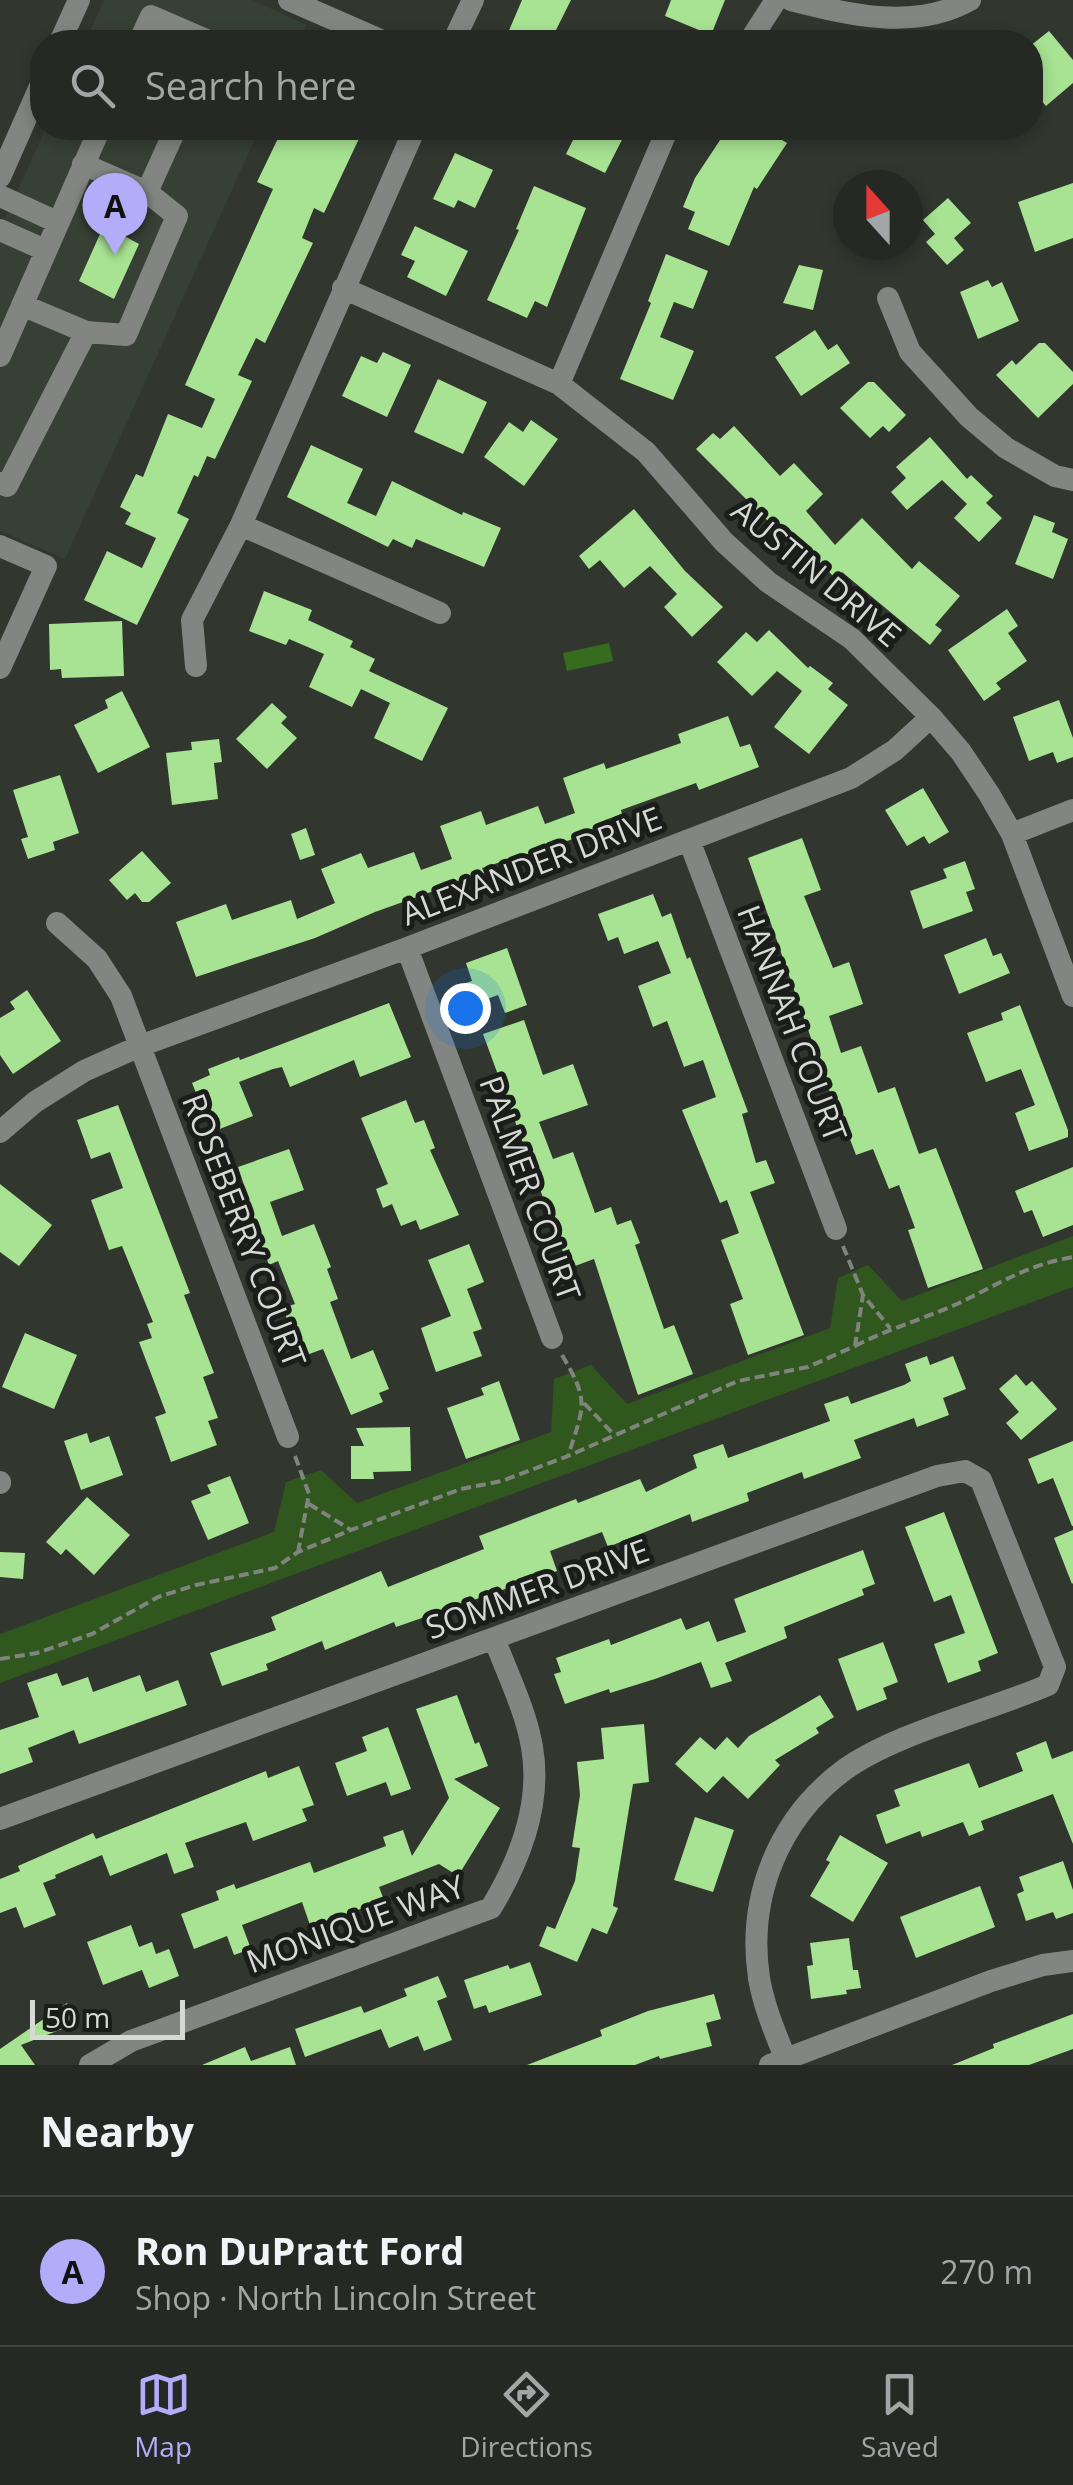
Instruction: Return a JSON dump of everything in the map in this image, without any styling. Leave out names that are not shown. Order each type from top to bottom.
[{"type":"street","points":[[65,30],[79,0]]},
{"type":"street","points":[[459,30],[473,0]]},
{"type":"street","points":[[757,30],[776,0]]},
{"type":"street","points":[[791,0],[850,15],[907,18],[947,13],[970,0]]},
{"type":"street","points":[[294,1],[358,30]]},
{"type":"street","points":[[145,30],[151,16],[183,30]]},
{"type":"street","points":[[0,177],[30,109]]},
{"type":"street","points":[[0,356],[94,140]]},
{"type":"street","points":[[147,192],[171,140]]},
{"type":"street","points":[[196,666],[192,620],[242,525],[410,140]]},
{"type":"street","points":[[559,384],[663,140]]},
{"type":"street","points":[[22,305],[86,332],[126,335],[177,216],[147,192],[83,164]]},
{"type":"street","points":[[0,196],[57,222]]},
{"type":"street","points":[[0,230],[45,250]]},
{"type":"street","name":"AUSTIN DRIVE","points":[[344,288],[559,384],[646,452],[724,542],[768,582],[852,639],[961,752],[1012,834],[1073,996]]},
{"type":"street","points":[[888,298],[910,352],[969,416],[1006,448],[1055,476],[1073,480]]},
{"type":"street","points":[[0,482],[8,486],[86,332]]},
{"type":"street","points":[[242,525],[440,613]]},
{"type":"street","points":[[0,546],[46,566],[0,668]]},
{"type":"street","name":"ALEXANDER DRIVE","points":[[0,1132],[35,1102],[84,1071],[140,1046],[851,778],[895,750],[930,717]]},
{"type":"street","points":[[1012,834],[1073,810]]},
{"type":"street","name":"HANNAH COURT","points":[[689,840],[836,1228]]},
{"type":"street","name":"ROSEBERRY COURT","points":[[57,923],[97,959],[121,996],[288,1438]]},
{"type":"street","name":"PALMER COURT","points":[[406,948],[552,1338]]},
{"type":"street","name":"SOMMER DRIVE","points":[[0,1820],[937,1476],[965,1471],[981,1480],[1055,1667],[1048,1685],[896,1744],[844,1770],[806,1806],[776,1849],[760,1893],[756,1933],[760,1980],[781,2063]]},
{"type":"street","name":"MONIQUE WAY","points":[[90,2065],[130,2042],[491,1908],[508,1880],[528,1826],[535,1782],[532,1745],[494,1638]]},
{"type":"street","points":[[781,2063],[991,1982],[1042,1965],[1073,1961]]},
{"type":"path","points":[[836,1228],[863,1295],[890,1328]]},
{"type":"path","points":[[0,1660],[37,1653],[92,1634],[158,1597],[275,1568],[298,1552],[351,1530],[461,1489],[502,1481],[568,1456],[738,1381],[808,1367],[890,1328],[954,1305],[1032,1265],[1073,1256]]},
{"type":"path","points":[[854,1346],[863,1295]]},
{"type":"path","points":[[552,1338],[579,1383],[584,1403],[615,1436]]},
{"type":"path","points":[[568,1456],[584,1403]]},
{"type":"path","points":[[288,1438],[310,1494],[298,1552]]},
{"type":"path","points":[[309,1504],[351,1530]]},
{"type":"shaded area","points":[[104,0],[252,0],[307,25],[305,30],[90,30]]},
{"type":"shaded area","points":[[41,140],[255,140],[65,559],[0,531],[0,229]]},
{"type":"shaded area","points":[[609,643],[613,661],[567,671],[563,653]]},
{"type":"shaded area","points":[[1073,1236],[1073,1287],[0,1683],[0,1634],[274,1532],[286,1482],[321,1470],[357,1503],[551,1432],[554,1379],[591,1365],[627,1404],[830,1328],[838,1278],[868,1265],[902,1301]]},
{"type":"building","points":[[522,0],[571,0],[556,30],[509,30]]},
{"type":"building","points":[[671,0],[725,0],[713,30],[699,30],[665,16]]},
{"type":"building","points":[[1049,31],[1073,60],[1073,83],[1046,106],[1043,103],[1043,36]]},
{"type":"building","points":[[277,140],[358,140],[324,213],[314,208],[302,238],[313,243],[265,343],[256,338],[238,375],[252,381],[215,459],[207,456],[198,477],[194,475],[177,513],[189,519],[137,625],[84,600],[107,551],[142,568],[156,538],[125,524],[131,513],[120,507],[136,474],[143,477],[168,414],[202,428],[215,399],[185,385],[273,189],[257,182]]},
{"type":"building","points":[[573,140],[622,140],[605,173],[566,154]]},
{"type":"building","points":[[720,140],[787,143],[757,189],[754,187],[729,246],[688,229],[695,212],[683,207],[695,178]]},
{"type":"building","points":[[455,153],[493,170],[475,208],[458,200],[454,208],[433,199]]},
{"type":"building","points":[[1073,183],[1073,238],[1035,252],[1018,202]]},
{"type":"building","points":[[534,186],[586,208],[547,307],[535,301],[527,318],[487,300]]},
{"type":"building","points":[[948,198],[971,223],[954,238],[964,250],[947,265],[926,242],[935,234],[923,220]]},
{"type":"building","points":[[104,225],[139,244],[114,299],[79,281]]},
{"type":"building","points":[[415,226],[468,251],[446,296],[407,277],[415,261],[401,255]]},
{"type":"building","points":[[666,254],[708,271],[693,309],[674,302],[660,337],[694,351],[673,400],[620,379]]},
{"type":"building","points":[[799,265],[823,270],[813,310],[783,303]]},
{"type":"building","points":[[988,280],[992,287],[1002,282],[1019,321],[978,339],[960,292]]},
{"type":"building","points":[[815,330],[828,350],[837,344],[850,363],[801,396],[775,357]]},
{"type":"building","points":[[1039,343],[1045,343],[1073,372],[1073,384],[1038,418],[996,375],[1012,360],[1016,365]]},
{"type":"building","points":[[383,352],[411,365],[387,417],[342,396],[361,356],[377,363]]},
{"type":"building","points":[[438,379],[487,402],[463,454],[414,432]]},
{"type":"building","points":[[868,382],[874,382],[906,415],[889,432],[883,426],[870,438],[840,408]]},
{"type":"building","points":[[531,420],[558,439],[524,486],[484,457],[509,422],[523,432]]},
{"type":"building","points":[[734,426],[780,476],[794,463],[823,494],[806,511],[835,545],[862,518],[912,569],[919,561],[960,596],[935,625],[942,630],[930,645],[842,572],[836,579],[801,543],[795,548],[696,449],[713,433],[720,439]]},
{"type":"building","points":[[930,437],[967,479],[971,475],[993,496],[986,503],[1002,518],[979,542],[954,518],[967,504],[942,480],[907,510],[891,492],[906,478],[896,467]]},
{"type":"building","points":[[311,445],[363,469],[347,503],[376,516],[392,481],[462,515],[463,512],[501,528],[484,567],[416,539],[412,548],[393,539],[388,547],[287,497]]},
{"type":"building","points":[[634,509],[685,571],[723,607],[692,637],[664,607],[677,594],[650,566],[624,588],[600,560],[589,569],[579,556]]},
{"type":"building","points":[[1034,515],[1055,523],[1052,532],[1068,539],[1053,579],[1015,564]]},
{"type":"building","points":[[264,591],[312,610],[308,620],[353,641],[350,647],[375,659],[369,671],[448,708],[422,761],[374,738],[390,703],[361,689],[352,707],[309,687],[324,654],[289,639],[286,645],[249,631]]},
{"type":"building","points":[[1007,609],[1018,626],[1008,633],[1027,661],[996,683],[1001,689],[984,701],[948,650]]},
{"type":"building","points":[[122,621],[124,676],[62,678],[61,669],[50,670],[49,624]]},
{"type":"building","points":[[769,630],[808,668],[833,683],[828,689],[848,705],[809,754],[774,727],[802,691],[777,671],[752,696],[717,662],[746,632],[757,642]]},
{"type":"building","points":[[122,691],[150,747],[98,773],[74,725],[108,708],[105,700]]},
{"type":"building","points":[[1059,700],[1073,738],[1073,757],[1057,763],[1053,752],[1029,761],[1013,717]]},
{"type":"building","points":[[272,703],[287,717],[281,723],[297,738],[267,769],[236,739]]},
{"type":"building","points":[[728,716],[740,747],[750,744],[759,767],[699,790],[696,783],[621,810],[622,814],[605,820],[607,826],[514,861],[513,858],[482,868],[484,873],[315,938],[196,977],[176,922],[226,904],[232,920],[291,900],[297,919],[335,903],[321,869],[361,853],[368,868],[414,852],[421,870],[452,859],[440,826],[481,811],[486,825],[538,806],[545,824],[575,813],[563,778],[604,763],[606,769],[681,743],[678,734]]},
{"type":"building","points":[[219,739],[222,762],[214,763],[218,799],[172,805],[166,753],[192,750],[191,742]]},
{"type":"building","points":[[60,775],[79,833],[53,842],[55,850],[28,859],[21,839],[28,837],[13,790]]},
{"type":"building","points":[[923,788],[949,832],[929,844],[924,836],[907,846],[885,810]]},
{"type":"building","points":[[306,828],[315,855],[300,860],[291,834]]},
{"type":"building","points":[[802,838],[821,890],[804,896],[833,968],[849,962],[863,1004],[829,1016],[841,1053],[861,1046],[878,1093],[895,1087],[919,1154],[936,1148],[983,1269],[928,1288],[908,1230],[915,1228],[899,1185],[889,1189],[873,1149],[856,1155],[833,1101],[748,858]]},
{"type":"building","points":[[142,851],[171,883],[149,902],[142,902],[135,893],[127,900],[109,880]]},
{"type":"building","points":[[965,861],[975,889],[966,892],[973,911],[923,929],[910,891],[947,878],[943,869]]},
{"type":"building","points":[[653,894],[662,917],[671,913],[687,959],[690,957],[748,1112],[742,1114],[756,1163],[766,1160],[775,1183],[750,1192],[804,1335],[748,1355],[730,1304],[743,1299],[721,1240],[739,1233],[727,1200],[720,1203],[682,1110],[716,1097],[703,1060],[684,1067],[667,1021],[653,1027],[638,986],[671,973],[658,941],[624,954],[618,937],[608,941],[598,914]]},
{"type":"building","points":[[986,938],[993,956],[1001,953],[1010,973],[959,994],[944,955]]},
{"type":"building","points":[[507,948],[527,1005],[505,1013],[498,995],[473,1004],[466,983],[472,981],[466,963]]},
{"type":"building","points":[[27,990],[61,1041],[13,1074],[0,1055],[0,1018],[15,1009],[10,1002]]},
{"type":"building","points":[[389,1003],[411,1057],[360,1077],[354,1060],[290,1087],[282,1067],[273,1069],[239,1082],[253,1116],[212,1132],[192,1083],[210,1075],[208,1069]]},
{"type":"building","points":[[1020,1005],[1068,1130],[1068,1137],[1029,1151],[1015,1113],[1035,1105],[1021,1069],[986,1082],[967,1033],[1003,1020],[1001,1013]]},
{"type":"building","points":[[524,1020],[543,1075],[573,1064],[588,1105],[539,1122],[553,1159],[573,1152],[595,1213],[611,1207],[617,1225],[631,1220],[640,1243],[635,1245],[664,1329],[674,1325],[693,1374],[638,1395],[594,1259],[575,1266],[569,1249],[563,1252],[483,1034]]},
{"type":"building","points":[[406,1100],[415,1123],[424,1120],[435,1148],[430,1150],[459,1215],[420,1230],[416,1220],[401,1226],[392,1204],[383,1208],[376,1189],[388,1184],[361,1118]]},
{"type":"building","points":[[118,1105],[190,1293],[184,1295],[214,1373],[203,1377],[218,1418],[208,1421],[217,1445],[171,1462],[155,1417],[166,1413],[139,1342],[152,1338],[147,1324],[153,1322],[122,1246],[109,1250],[91,1200],[123,1188],[110,1152],[91,1159],[77,1120]]},
{"type":"building","points":[[289,1149],[304,1190],[270,1202],[282,1236],[314,1224],[331,1267],[327,1269],[338,1299],[330,1302],[351,1359],[373,1350],[389,1389],[379,1393],[383,1402],[351,1415],[323,1349],[301,1357],[283,1308],[295,1304],[278,1261],[269,1265],[239,1187],[244,1185],[238,1167]]},
{"type":"building","points":[[1073,1167],[1073,1225],[1043,1237],[1032,1210],[1024,1213],[1015,1191]]},
{"type":"building","points":[[0,1184],[52,1225],[19,1266],[0,1252]]},
{"type":"building","points":[[469,1244],[484,1282],[467,1289],[482,1329],[473,1332],[482,1356],[436,1372],[421,1328],[451,1316],[428,1260]]},
{"type":"building","points":[[25,1333],[77,1355],[54,1409],[2,1387]]},
{"type":"building","points":[[927,1356],[930,1365],[953,1356],[966,1389],[943,1398],[949,1415],[917,1427],[914,1418],[854,1440],[861,1458],[804,1479],[802,1472],[747,1493],[749,1501],[692,1522],[690,1514],[608,1547],[602,1532],[550,1551],[557,1571],[396,1627],[394,1622],[325,1650],[322,1641],[266,1664],[268,1670],[222,1686],[210,1653],[276,1630],[271,1617],[381,1571],[388,1587],[484,1549],[479,1536],[576,1499],[578,1503],[640,1479],[646,1492],[697,1468],[693,1455],[723,1444],[728,1458],[830,1421],[824,1404],[848,1396],[851,1404],[904,1385],[911,1381],[905,1364]]},
{"type":"building","points":[[1016,1374],[1026,1386],[1032,1381],[1057,1409],[1021,1440],[1006,1423],[1019,1412],[999,1389]]},
{"type":"building","points":[[499,1381],[520,1440],[466,1459],[447,1408],[484,1395],[481,1388]]},
{"type":"building","points":[[410,1427],[411,1471],[373,1472],[374,1479],[351,1479],[351,1446],[364,1446],[356,1428]]},
{"type":"building","points":[[87,1433],[90,1443],[109,1436],[123,1475],[81,1490],[64,1441]]},
{"type":"building","points":[[1073,1441],[1072,1526],[1053,1478],[1038,1484],[1028,1459]]},
{"type":"building","points":[[230,1476],[249,1523],[208,1540],[191,1501],[211,1493],[207,1485]]},
{"type":"building","points":[[87,1497],[130,1535],[94,1575],[66,1549],[61,1555],[46,1542]]},
{"type":"building","points":[[944,1512],[998,1653],[978,1661],[981,1671],[948,1683],[934,1644],[965,1633],[951,1595],[934,1602],[905,1527]]},
{"type":"building","points":[[1073,1530],[1073,1583],[1072,1584],[1054,1538]]},
{"type":"building","points":[[863,1550],[875,1584],[862,1589],[864,1595],[784,1627],[787,1638],[725,1663],[732,1681],[711,1688],[701,1662],[565,1704],[554,1674],[561,1672],[556,1658],[609,1639],[611,1645],[681,1618],[686,1630],[709,1621],[717,1642],[746,1632],[734,1599]]},
{"type":"building","points":[[0,1552],[25,1553],[23,1579],[0,1577]]},
{"type":"building","points":[[883,1642],[898,1682],[883,1688],[887,1699],[857,1711],[838,1659]]},
{"type":"building","points":[[57,1673],[62,1686],[88,1677],[93,1692],[140,1675],[146,1692],[178,1680],[187,1705],[79,1744],[74,1730],[28,1748],[33,1762],[0,1774],[0,1730],[39,1717],[27,1683]]},
{"type":"building","points":[[457,1695],[475,1744],[479,1742],[488,1766],[454,1779],[500,1808],[458,1876],[439,1864],[379,1887],[384,1900],[311,1928],[302,1902],[242,1925],[251,1949],[234,1955],[227,1936],[194,1949],[181,1914],[219,1900],[216,1891],[234,1884],[236,1889],[310,1862],[314,1873],[386,1846],[383,1837],[403,1830],[412,1856],[449,1798],[416,1709]]},
{"type":"building","points":[[820,1695],[834,1717],[816,1728],[819,1733],[775,1760],[780,1765],[748,1799],[723,1776],[707,1793],[675,1764],[700,1737],[715,1750],[727,1737],[738,1748],[749,1736]]},
{"type":"building","points":[[644,1724],[649,1782],[633,1784],[613,1906],[618,1908],[607,1934],[592,1928],[577,1962],[539,1946],[547,1926],[555,1929],[575,1881],[580,1848],[572,1847],[580,1795],[577,1762],[604,1759],[601,1728]]},
{"type":"building","points":[[388,1727],[411,1789],[391,1796],[386,1782],[347,1796],[335,1763],[367,1751],[362,1737]]},
{"type":"building","points":[[1046,1741],[1052,1759],[1073,1751],[1073,1844],[1053,1794],[981,1821],[984,1830],[969,1836],[963,1822],[922,1837],[920,1831],[886,1844],[876,1815],[900,1806],[894,1790],[969,1763],[979,1788],[1023,1771],[1016,1753]]},
{"type":"building","points":[[299,1766],[314,1805],[302,1809],[307,1821],[253,1841],[246,1822],[185,1843],[194,1867],[174,1874],[167,1853],[110,1876],[102,1855],[43,1883],[56,1915],[24,1928],[16,1907],[0,1913],[0,1879],[20,1871],[18,1866],[93,1833],[96,1839],[266,1771],[268,1778]]},
{"type":"building","points":[[695,1817],[734,1830],[713,1892],[674,1880]]},
{"type":"building","points":[[840,1835],[888,1863],[853,1922],[810,1896]]},
{"type":"building","points":[[1063,1861],[1073,1890],[1073,1913],[1056,1919],[1053,1912],[1026,1921],[1017,1894],[1024,1891],[1019,1877]]},
{"type":"building","points":[[980,1886],[995,1927],[916,1958],[900,1917]]},
{"type":"building","points":[[131,1925],[139,1947],[152,1942],[156,1954],[169,1949],[179,1976],[149,1988],[142,1970],[103,1985],[87,1942]]},
{"type":"building","points":[[849,1938],[853,1970],[858,1970],[861,1988],[811,1999],[807,1966],[813,1965],[810,1943]]},
{"type":"building","points":[[530,1962],[542,1995],[489,2013],[486,2005],[474,2009],[464,1980]]},
{"type":"building","points":[[438,1976],[447,1997],[437,2001],[452,2040],[424,2051],[418,2036],[389,2048],[381,2029],[305,2057],[295,2029],[361,2006],[364,2013],[407,1996],[404,1989]]},
{"type":"building","points":[[714,1994],[721,2019],[706,2023],[712,2046],[635,2065],[527,2065],[602,2036],[600,2030],[648,2011]]},
{"type":"building","points":[[67,2003],[75,2024],[21,2045],[35,2065],[0,2065],[0,2049]]},
{"type":"building","points":[[1073,2014],[1073,2049],[1029,2065],[952,2065],[994,2048],[993,2044]]},
{"type":"building","points":[[245,2047],[251,2061],[290,2047],[296,2065],[202,2065]]},
{"type":"place","name":"Ron DuPratt Ford","points":[[115,255]]}]
